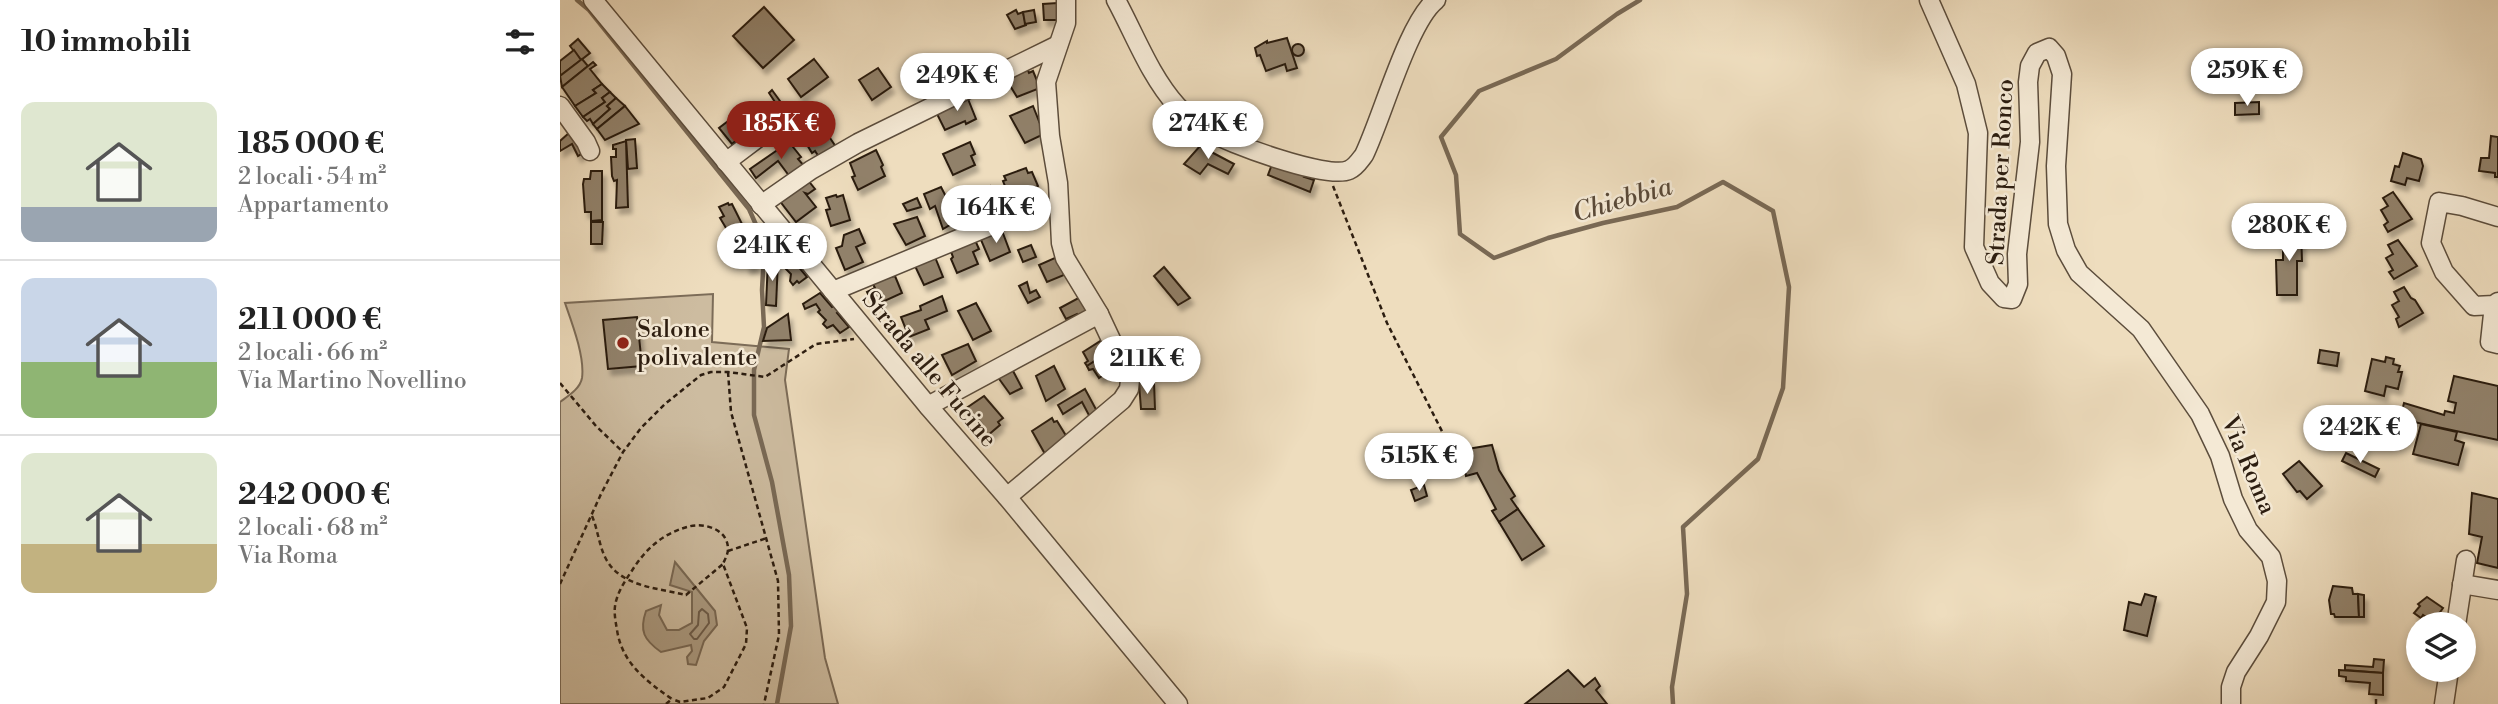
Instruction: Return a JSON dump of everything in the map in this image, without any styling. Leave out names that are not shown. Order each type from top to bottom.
[{"type":"street","name":"Strada alle Fucine","points":[[593,0],[1178,704]]},
{"type":"street","points":[[1007,497],[1122,400],[1129,389],[1130,380],[1099,314],[1065,258],[1061,243],[1058,183],[1050,136],[1046,82],[1066,23],[1066,0]]},
{"type":"street","points":[[1116,0],[1147,62],[1177,107],[1205,129],[1235,144],[1327,170],[1349,170],[1364,155],[1415,29],[1436,0]]},
{"type":"street","name":"Strada per Ronco","points":[[1929,0],[1966,84],[1978,133],[1974,247],[1990,283],[1998,295],[2012,299],[2018,284],[2017,254],[2030,142],[2028,82],[2037,54],[2049,48],[2056,56],[2062,74],[2056,166],[2058,224],[2066,250],[2079,273],[2141,329]]},
{"type":"street","points":[[761,205],[811,170],[858,143],[1058,45]]},
{"type":"street","points":[[560,106],[590,151]]},
{"type":"street","points":[[726,162],[793,112]]},
{"type":"street","points":[[2498,217],[2462,205],[2439,202],[2431,243],[2444,272],[2474,306],[2496,303],[2490,342],[2498,344]]},
{"type":"street","points":[[833,291],[1002,221]]},
{"type":"street","points":[[928,406],[1099,314]]},
{"type":"street","name":"Via Roma","points":[[2141,329],[2200,414],[2220,456],[2233,499],[2248,530],[2271,557],[2277,581],[2276,602],[2259,636],[2236,672],[2231,687],[2231,704]]},
{"type":"street","points":[[2458,612],[2466,560]]},
{"type":"street","points":[[2462,584],[2498,590]]},
{"type":"street","points":[[2444,704],[2447,682]]},
{"type":"path","points":[[1327,170],[1387,323],[1451,449]]},
{"type":"path","points":[[560,584],[623,452],[641,428],[665,404],[701,375],[728,372],[765,377],[816,344],[870,336]]},
{"type":"path","points":[[728,372],[731,412],[778,581],[779,635],[764,704]]},
{"type":"path","points":[[560,383],[596,426],[623,452]]},
{"type":"path","points":[[592,516],[605,558],[615,572],[626,580],[686,595],[723,564],[728,551],[727,544],[719,531],[705,524],[688,526],[667,534],[643,554],[626,580],[617,596],[614,613],[619,641],[631,666],[650,684],[681,703],[708,698],[724,687],[746,644],[747,628],[723,564]]},
{"type":"path","points":[[728,551],[767,538]]},
{"type":"path","points":[[2376,698],[2376,704]]},
{"type":"path","points":[[666,704],[672,699]]},
{"type":"shaded area","points":[[713,294],[712,342],[789,349],[785,380],[825,658],[838,704],[560,704],[560,402],[579,386],[582,378],[582,360],[565,303]]},
{"type":"water","points":[[675,562],[715,611],[717,625],[704,641],[696,665],[688,664],[691,645],[661,652],[650,643],[643,630],[646,611],[661,605],[659,615],[667,630],[679,630],[692,623],[692,592],[670,585]]},
{"type":"building","points":[[1057,3],[1057,20],[1044,20],[1043,4]]},
{"type":"building","points":[[764,7],[794,40],[763,68],[733,36]]},
{"type":"building","points":[[1016,10],[1018,14],[1023,12],[1026,25],[1015,29],[1007,15]]},
{"type":"building","points":[[1034,10],[1036,22],[1025,24],[1023,12]]},
{"type":"building","points":[[1287,38],[1297,68],[1287,71],[1285,64],[1266,71],[1255,48],[1267,41]]},
{"type":"building","points":[[578,39],[590,53],[581,60],[570,46]]},
{"type":"building","points":[[1298,44],[1304,50],[1298,56],[1292,50]]},
{"type":"building","points":[[574,50],[581,60],[560,76],[560,61]]},
{"type":"building","points":[[582,59],[588,66],[562,87],[560,76]]},
{"type":"building","points":[[814,59],[828,77],[801,97],[788,79]]},
{"type":"building","points":[[593,62],[596,65],[590,69],[602,84],[593,90],[596,93],[575,106],[562,87]]},
{"type":"building","points":[[1026,66],[1029,73],[1033,71],[1040,88],[1017,97],[1006,79]]},
{"type":"building","points":[[878,68],[891,87],[872,100],[859,80]]},
{"type":"building","points":[[602,84],[610,92],[602,98],[605,102],[583,117],[575,106],[596,93],[593,90]]},
{"type":"building","points":[[772,90],[785,108],[770,118],[764,110],[775,102],[769,93]]},
{"type":"building","points":[[610,92],[616,98],[607,106],[610,109],[593,124],[590,119],[587,121],[583,117],[605,102],[602,98]]},
{"type":"building","points":[[966,94],[976,119],[945,130],[936,112]]},
{"type":"building","points":[[616,98],[625,106],[597,129],[593,124],[610,109],[607,106]]},
{"type":"building","points":[[2259,102],[2259,114],[2235,115],[2235,103]]},
{"type":"building","points":[[625,106],[639,124],[605,140],[597,129]]},
{"type":"building","points":[[1033,106],[1044,134],[1025,143],[1010,116]]},
{"type":"building","points":[[749,109],[756,119],[732,144],[719,128],[740,112],[743,115]]},
{"type":"building","points":[[822,126],[836,147],[819,157],[815,151],[812,153],[803,138]]},
{"type":"building","points":[[570,132],[583,153],[578,156],[572,144],[560,151],[560,141]]},
{"type":"building","points":[[2491,136],[2498,137],[2498,177],[2495,177],[2495,173],[2479,171],[2481,158],[2489,158]]},
{"type":"building","points":[[635,139],[637,168],[628,169],[626,140]]},
{"type":"building","points":[[626,141],[628,207],[616,208],[617,180],[614,181],[612,176],[611,157],[616,157],[613,145]]},
{"type":"building","points":[[789,142],[805,167],[790,177],[778,161],[756,178],[750,169]]},
{"type":"building","points":[[970,142],[975,154],[971,156],[975,165],[953,175],[943,154]]},
{"type":"building","points":[[1200,146],[1234,164],[1228,174],[1208,164],[1200,174],[1184,164]]},
{"type":"building","points":[[876,150],[885,176],[858,190],[850,163]]},
{"type":"building","points":[[2403,153],[2421,159],[2423,166],[2419,181],[2407,178],[2405,185],[2391,181],[2395,166],[2399,167]]},
{"type":"building","points":[[1274,159],[1307,171],[1304,177],[1314,180],[1310,192],[1268,175]]},
{"type":"building","points":[[1026,168],[1028,173],[1032,172],[1038,186],[1029,190],[1031,193],[1011,201],[1003,181],[1006,180],[1004,176]]},
{"type":"building","points":[[591,171],[602,171],[602,220],[591,221],[591,212],[585,212],[583,184],[584,179],[590,179]]},
{"type":"building","points":[[807,179],[815,189],[805,193],[816,207],[796,222],[779,200]]},
{"type":"building","points":[[990,186],[999,207],[979,216],[968,196],[983,189],[986,194],[986,187]]},
{"type":"building","points":[[941,187],[958,220],[943,229],[935,206],[930,209],[924,194]]},
{"type":"building","points":[[2393,192],[2412,219],[2388,232],[2384,225],[2388,222],[2381,210],[2388,206],[2383,198]]},
{"type":"building","points":[[843,195],[850,220],[831,226],[826,210],[830,209],[826,198]]},
{"type":"building","points":[[917,198],[921,207],[907,211],[903,204]]},
{"type":"building","points":[[732,204],[743,226],[729,233],[720,218],[724,216],[719,207]]},
{"type":"building","points":[[917,217],[925,236],[906,245],[894,224]]},
{"type":"building","points":[[591,222],[603,222],[602,244],[591,244]]},
{"type":"building","points":[[1001,228],[1010,252],[990,261],[981,240]]},
{"type":"building","points":[[859,229],[865,243],[856,247],[863,262],[845,270],[836,248],[842,246],[844,235]]},
{"type":"building","points":[[2283,230],[2301,230],[2302,261],[2297,261],[2297,295],[2277,295],[2276,260],[2283,260]]},
{"type":"building","points":[[752,240],[755,267],[747,268],[746,260],[732,261],[731,242]]},
{"type":"building","points":[[975,240],[979,249],[973,252],[978,264],[957,273],[950,249]]},
{"type":"building","points":[[2398,240],[2417,266],[2394,279],[2389,272],[2393,270],[2386,258],[2393,254],[2388,245]]},
{"type":"building","points":[[1031,245],[1036,257],[1023,262],[1018,250]]},
{"type":"building","points":[[935,257],[943,277],[924,285],[915,266]]},
{"type":"building","points":[[1057,257],[1064,275],[1047,282],[1039,265]]},
{"type":"building","points":[[768,260],[778,260],[776,306],[766,305]]},
{"type":"building","points":[[793,260],[807,277],[793,285],[790,281],[791,274],[784,267]]},
{"type":"building","points":[[1164,267],[1190,298],[1178,305],[1154,276]]},
{"type":"building","points":[[889,274],[890,277],[895,276],[902,293],[878,304],[875,296],[870,298],[867,292],[875,288],[872,282]]},
{"type":"building","points":[[1027,282],[1030,293],[1036,290],[1040,297],[1028,303],[1019,286]]},
{"type":"building","points":[[2404,287],[2423,313],[2399,327],[2396,319],[2399,317],[2392,305],[2399,301],[2394,292]]},
{"type":"building","points":[[820,293],[832,307],[836,305],[840,311],[837,313],[849,327],[840,333],[833,325],[827,328],[823,324],[826,320],[818,312],[820,310],[816,304],[805,309],[803,304]]},
{"type":"building","points":[[1084,295],[1095,312],[1080,320],[1077,314],[1066,319],[1060,308]]},
{"type":"building","points":[[942,296],[947,311],[925,320],[929,329],[909,337],[901,317],[921,310],[920,306]]},
{"type":"building","points":[[976,303],[991,331],[973,340],[958,311]]},
{"type":"building","points":[[788,314],[791,340],[763,341],[767,328]]},
{"type":"building","name":"Salone polivalente","points":[[637,317],[642,366],[608,369],[603,320]]},
{"type":"building","points":[[1102,340],[1109,352],[1087,366],[1085,363],[1088,361],[1083,352]]},
{"type":"building","points":[[968,344],[976,361],[952,375],[942,355]]},
{"type":"building","points":[[2320,350],[2339,353],[2337,366],[2318,363]]},
{"type":"building","points":[[1109,352],[1117,365],[1099,378],[1093,369],[1089,370],[1087,366]]},
{"type":"building","points":[[2386,357],[2394,359],[2393,364],[2400,366],[2398,372],[2402,372],[2398,389],[2386,386],[2384,396],[2365,391],[2372,359],[2385,362]]},
{"type":"building","points":[[1054,366],[1065,389],[1046,401],[1036,376]]},
{"type":"building","points":[[1012,369],[1022,388],[1010,394],[997,376]]},
{"type":"building","points":[[2454,376],[2498,386],[2498,440],[2400,419],[2404,403],[2444,415],[2445,411],[2454,413],[2456,403],[2448,401]]},
{"type":"building","points":[[1154,382],[1155,409],[1141,409],[1139,383]]},
{"type":"building","points":[[1085,389],[1099,415],[1092,421],[1082,402],[1063,414],[1058,405]]},
{"type":"building","points":[[984,396],[1003,418],[998,422],[1000,425],[987,436],[979,427],[982,424],[965,409]]},
{"type":"building","points":[[1052,418],[1054,422],[1057,421],[1068,439],[1045,454],[1032,431]]},
{"type":"building","points":[[2421,424],[2457,432],[2455,440],[2464,443],[2458,465],[2413,454]]},
{"type":"building","points":[[1492,445],[1499,470],[1515,496],[1511,499],[1518,509],[1499,522],[1492,511],[1496,509],[1477,473],[1466,476],[1461,450]]},
{"type":"building","points":[[2346,453],[2379,469],[2375,477],[2342,461]]},
{"type":"building","points":[[2299,461],[2322,486],[2307,499],[2300,491],[2297,492],[2283,474]]},
{"type":"building","points":[[1424,485],[1427,496],[1415,501],[1411,490]]},
{"type":"building","points":[[2472,493],[2498,499],[2498,568],[2477,563],[2482,537],[2469,534]]},
{"type":"building","points":[[1518,509],[1544,546],[1522,560],[1499,522]]},
{"type":"building","points":[[2333,586],[2352,588],[2353,594],[2358,594],[2359,617],[2335,617],[2331,614],[2329,600]]},
{"type":"building","points":[[2145,594],[2156,597],[2147,636],[2124,630],[2129,602],[2141,605]]},
{"type":"building","points":[[2358,594],[2364,595],[2364,617],[2359,617]]},
{"type":"building","points":[[2427,597],[2443,608],[2440,612],[2415,612],[2420,606],[2418,604]]},
{"type":"building","points":[[2374,659],[2384,660],[2383,673],[2345,670],[2345,665],[2373,667]]},
{"type":"building","points":[[1568,670],[1584,687],[1595,678],[1600,686],[1596,690],[1607,704],[1525,704]]},
{"type":"building","points":[[2339,670],[2383,673],[2383,695],[2369,694],[2370,683],[2346,681],[2346,677],[2339,676]]},
{"type":"waterway","points":[[577,0],[589,10],[749,209],[761,236],[764,253],[764,327],[754,370],[754,415],[772,482],[789,575],[791,626],[777,704]]},
{"type":"waterway","name":"Chiebbia","points":[[1640,0],[1556,59],[1479,91],[1441,137],[1456,175],[1460,234],[1494,258],[1548,238],[1677,207],[1723,182],[1773,211],[1789,287],[1783,388],[1758,459],[1683,527],[1687,594],[1672,687],[1673,704]]},
{"type":"place","name":"Salone polivalente","points":[[623,343]]}]
